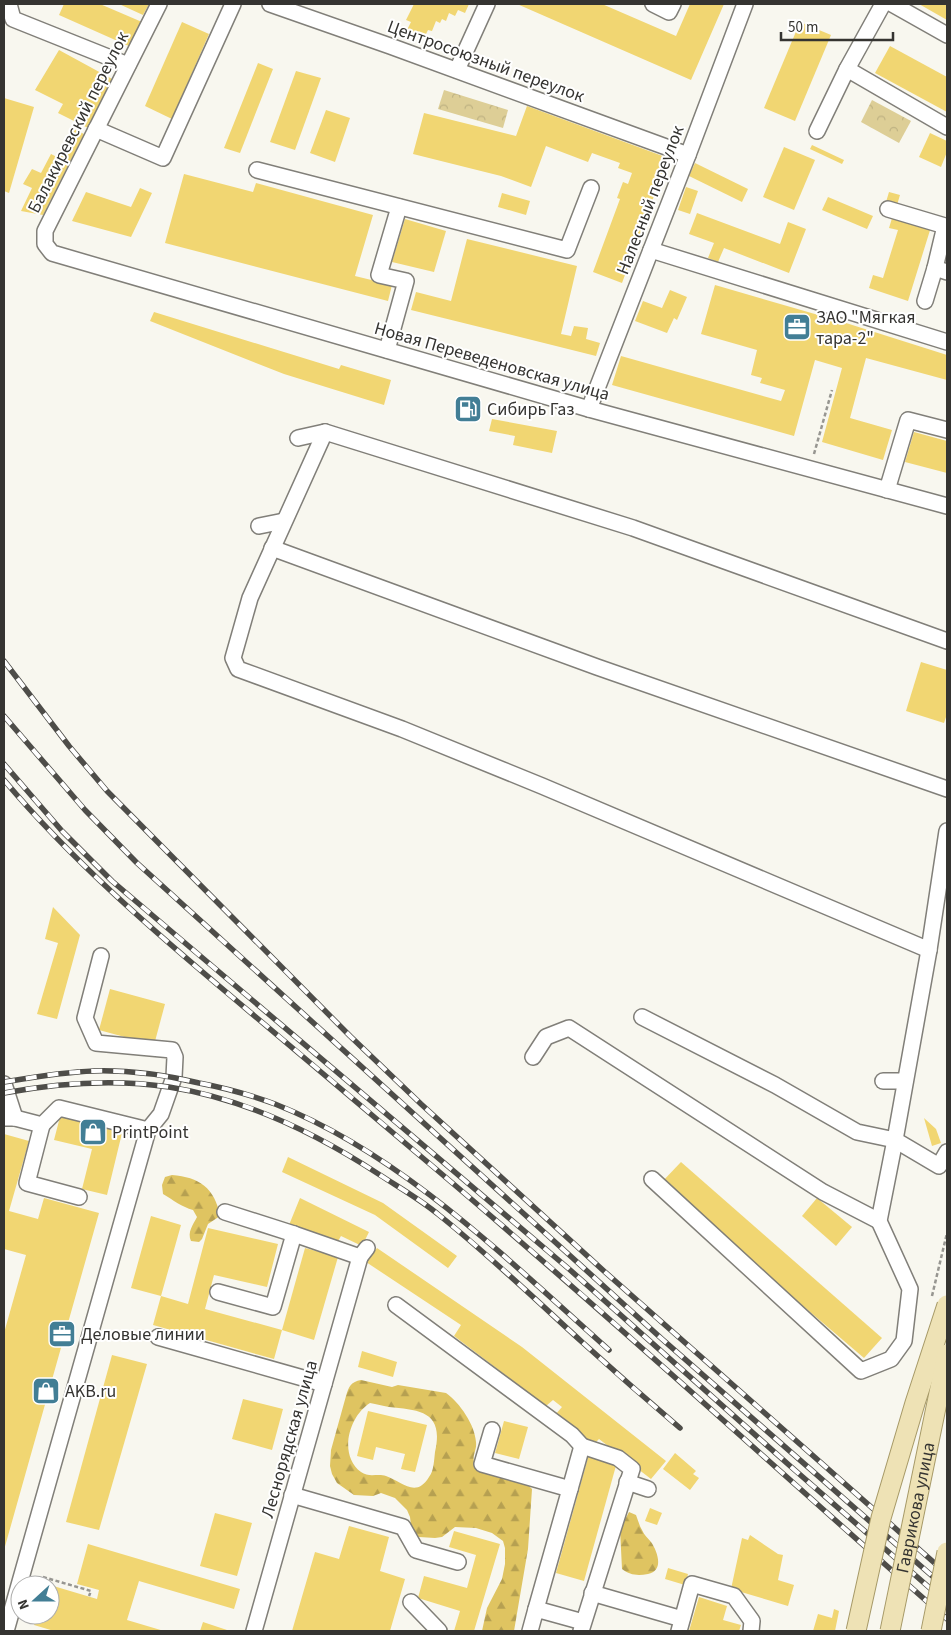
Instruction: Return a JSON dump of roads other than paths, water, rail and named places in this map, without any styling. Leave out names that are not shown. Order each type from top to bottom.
[{"type":"main road","points":[[856,1631],[881,1518],[915,1403],[947,1305]]},
{"type":"main road","name":"Гаврикова улица","points":[[890,1631],[947,1354]]},
{"type":"main road","points":[[931,1631],[947,1552]]},
{"type":"street","points":[[9,4],[9,18],[128,65]]},
{"type":"street","name":"Балакиревский переулок","points":[[45,231],[159,4]]},
{"type":"street","points":[[96,129],[163,158],[233,4]]},
{"type":"street","name":"Центросоюзный переулок","points":[[270,4],[688,154]]},
{"type":"street","points":[[457,70],[486,4]]},
{"type":"street","points":[[653,4],[670,12],[673,4]]},
{"type":"street","name":"Налесный переулок","points":[[589,409],[744,4]]},
{"type":"street","points":[[817,131],[847,69],[883,4]]},
{"type":"street","points":[[892,4],[947,35]]},
{"type":"street","points":[[847,69],[947,127]]},
{"type":"street","points":[[257,170],[567,250],[591,188]]},
{"type":"street","points":[[387,350],[406,281],[379,274],[399,207]]},
{"type":"street","points":[[888,209],[944,226],[941,270],[925,301]]},
{"type":"street","name":"Новая Переведеновская улица","points":[[45,231],[45,244],[52,253],[589,409],[947,506]]},
{"type":"street","points":[[651,250],[947,342]]},
{"type":"street","points":[[887,490],[908,420],[947,430]]},
{"type":"street","points":[[325,432],[250,598],[239,630],[233,658],[238,668],[402,729],[542,786],[930,950]]},
{"type":"street","points":[[298,438],[325,432],[633,528],[947,641]]},
{"type":"street","points":[[259,526],[284,521]]},
{"type":"street","points":[[272,548],[596,667],[947,788]]},
{"type":"street","points":[[652,1179],[861,1371],[891,1358],[904,1341],[910,1289],[879,1221],[930,950],[947,831]]},
{"type":"street","points":[[6,1631],[148,1130],[161,1114],[174,1077],[175,1058],[172,1050],[96,1043],[85,1018],[101,956]]},
{"type":"street","points":[[642,1017],[775,1085],[857,1132],[895,1140],[939,1166],[947,1152]]},
{"type":"street","points":[[533,1057],[546,1037],[569,1028],[822,1192],[879,1221]]},
{"type":"street","points":[[883,1082],[906,1081]]},
{"type":"street","points":[[4,1084],[9,1118],[42,1125]]},
{"type":"street","points":[[78,1197],[27,1183],[42,1125],[59,1108],[148,1130]]},
{"type":"street","points":[[218,1292],[273,1307],[294,1234],[225,1212]]},
{"type":"street","name":"Леснорядская улица","points":[[254,1631],[324,1384],[364,1252],[294,1234]]},
{"type":"street","points":[[396,1305],[572,1435],[582,1446],[618,1458],[629,1476],[648,1488]]},
{"type":"street","points":[[158,1337],[324,1384]]},
{"type":"street","points":[[492,1430],[482,1464],[570,1489]]},
{"type":"street","points":[[530,1631],[582,1446]]},
{"type":"street","points":[[536,1609],[582,1627],[629,1476]]},
{"type":"street","points":[[292,1495],[403,1527],[416,1550],[458,1562]]},
{"type":"street","points":[[592,1593],[680,1625],[692,1584],[734,1596],[752,1621],[751,1631]]},
{"type":"street","points":[[411,1602],[439,1631]]},
{"type":"railway","points":[[4,661],[69,746],[107,791],[350,1036],[421,1104],[605,1272],[947,1574]]},
{"type":"railway","points":[[4,716],[85,810],[137,863],[662,1339],[947,1589]]},
{"type":"railway","points":[[4,764],[62,831],[112,881],[569,1269],[947,1603]]},
{"type":"railway","points":[[4,780],[87,869],[146,923],[502,1225],[947,1619]]},
{"type":"railway","points":[[4,1082],[82,1072],[134,1072],[218,1087],[275,1104],[322,1125],[367,1151],[410,1180],[493,1246],[609,1350]]},
{"type":"railway","points":[[4,1093],[86,1083],[128,1083],[169,1087],[225,1100],[253,1109],[305,1132],[331,1145],[410,1194],[458,1230],[680,1428]]},
{"type":"place","name":"ЗАО \"Мягкая тара-2\"","points":[[797,327]]},
{"type":"place","name":"Сибирь Газ","points":[[468,409]]},
{"type":"place","name":"PrintPoint","points":[[93,1132]]},
{"type":"place","name":"Деловые линии","points":[[62,1334]]},
{"type":"place","name":"AKB.ru","points":[[46,1391]]}]
